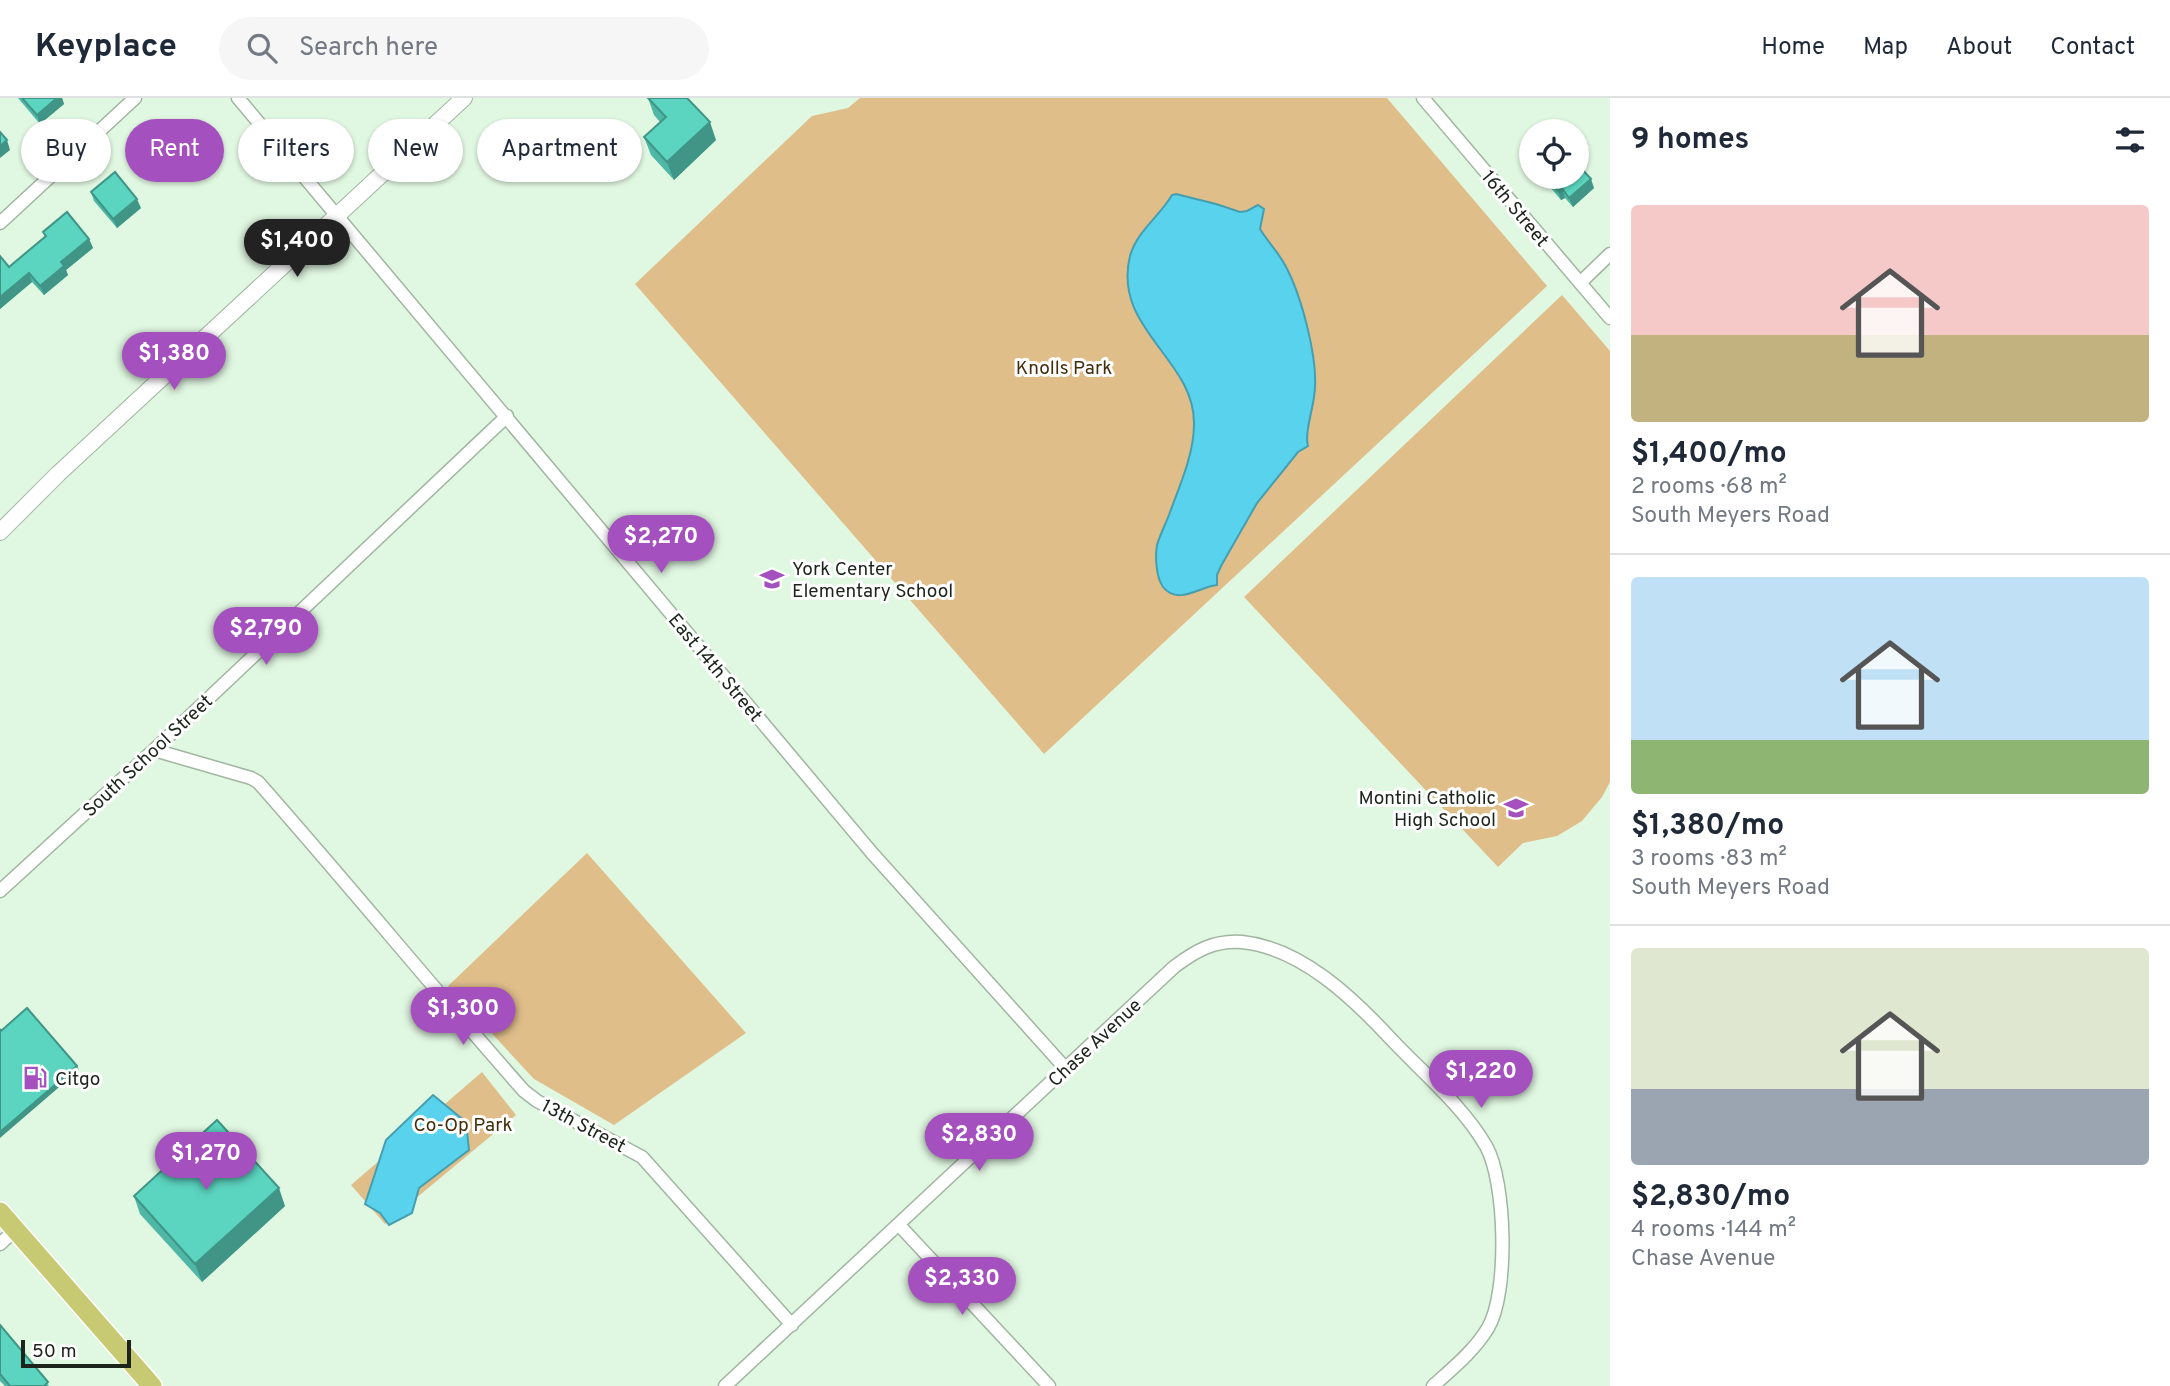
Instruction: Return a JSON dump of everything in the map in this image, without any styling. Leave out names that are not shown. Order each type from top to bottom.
[{"type":"main road","points":[[0,1212],[152,1386]]},
{"type":"street","points":[[0,223],[135,98]]},
{"type":"street","name":"East 14th Street","points":[[238,98],[336,218],[507,416],[872,853],[1066,1069]]},
{"type":"street","points":[[0,532],[58,474],[464,98]]},
{"type":"street","name":"16th Street","points":[[1423,98],[1610,318]]},
{"type":"street","points":[[1580,283],[1610,254]]},
{"type":"street","name":"South School Street","points":[[0,891],[154,750],[507,416]]},
{"type":"street","name":"13th Street","points":[[154,750],[258,782],[524,1091],[537,1101],[642,1157],[792,1325]]},
{"type":"street","name":"Chase Avenue","points":[[725,1386],[1174,967],[1201,948],[1226,942],[1258,945],[1276,951],[1295,960],[1337,988],[1376,1023],[1467,1118],[1488,1149],[1496,1169],[1501,1217],[1501,1289],[1489,1327],[1475,1345],[1433,1386]]},
{"type":"street","points":[[899,1225],[1049,1386]]},
{"type":"street","points":[[0,1244],[15,1230]]},
{"type":"green space","name":"Knolls Park","points":[[860,98],[1387,98],[1547,286],[1044,754],[635,284],[812,116],[848,108]]},
{"type":"green space","name":"Montini Catholic High School","points":[[1562,295],[1610,351],[1610,782],[1602,797],[1582,821],[1557,836],[1523,843],[1498,867],[1244,597]]},
{"type":"green space","name":"Co-Op Park","points":[[587,853],[746,1033],[614,1125],[534,1079],[448,986]]},
{"type":"green space","name":"Co-Op Park","points":[[482,1072],[516,1115],[385,1224],[351,1185]]},
{"type":"water","points":[[1172,195],[1240,212],[1258,205],[1264,209],[1260,229],[1282,260],[1297,292],[1311,342],[1315,374],[1315,394],[1307,433],[1308,446],[1298,452],[1257,503],[1221,566],[1217,585],[1182,595],[1176,595],[1163,587],[1157,572],[1156,555],[1158,541],[1192,447],[1194,424],[1191,401],[1182,381],[1143,324],[1133,304],[1128,282],[1133,247]]},
{"type":"water","name":"Co-Op Park","points":[[433,1095],[466,1122],[469,1150],[419,1188],[412,1213],[389,1225],[380,1213],[365,1204],[386,1140]]},
{"type":"building","points":[[22,98],[57,98],[37,115]]},
{"type":"building","points":[[648,98],[687,98],[710,122],[667,162],[644,137],[666,117]]},
{"type":"building","points":[[0,132],[7,140],[0,146]]},
{"type":"building","points":[[115,172],[137,199],[113,219],[91,192],[103,182],[111,182],[111,175]]},
{"type":"building","points":[[1563,189],[1579,189],[1569,198]]},
{"type":"building","points":[[67,212],[89,239],[61,262],[64,266],[40,286],[29,273],[0,297],[0,256],[9,267],[46,236],[43,232]]},
{"type":"building","name":"Citgo","points":[[27,1008],[77,1066],[0,1132],[0,1029],[1,1031]]},
{"type":"building","points":[[217,1120],[279,1188],[195,1264],[134,1196]]},
{"type":"building","points":[[0,1325],[48,1382],[44,1386],[10,1386],[0,1374]]},
{"type":"place","name":"York Center Elementary School","points":[[772,579]]},
{"type":"place","name":"Montini Catholic High School","points":[[1516,808]]},
{"type":"place","name":"Citgo","points":[[35,1078]]}]
